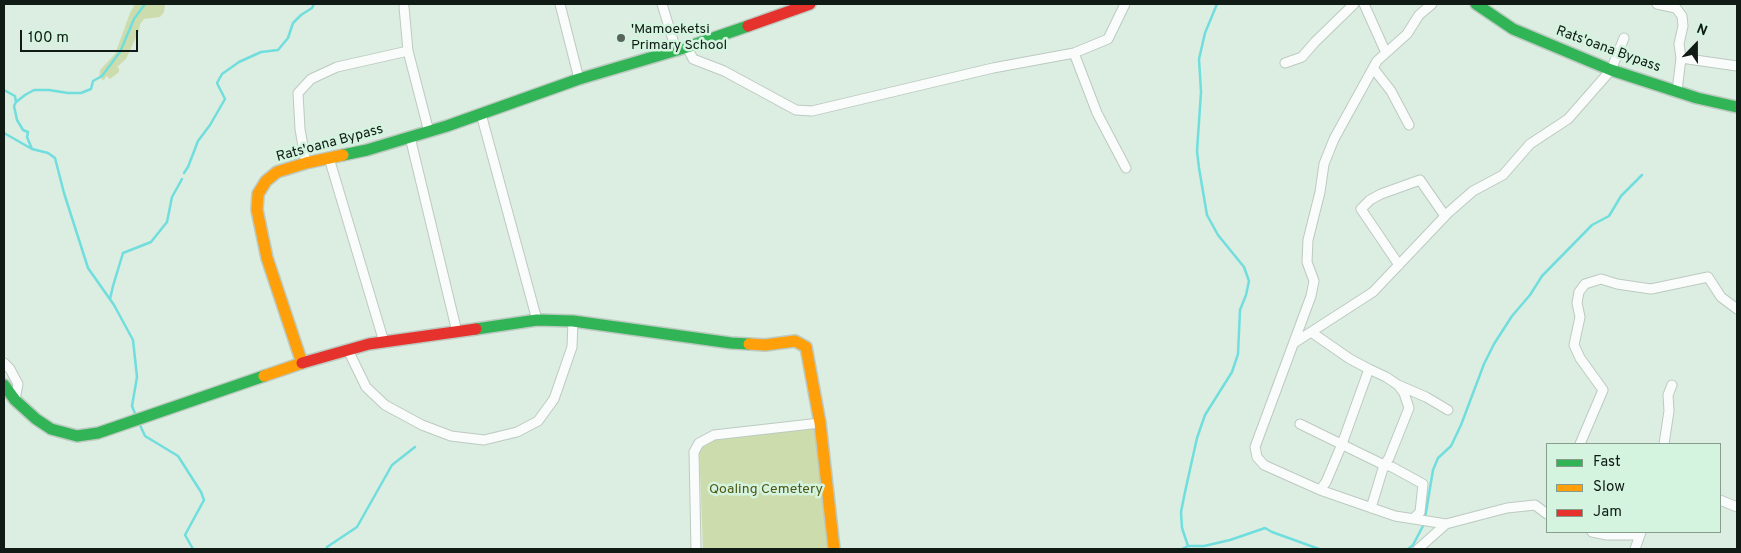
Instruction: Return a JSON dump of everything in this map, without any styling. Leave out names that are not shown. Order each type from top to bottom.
[{"type":"street","points":[[560,4],[579,79]]},
{"type":"street","points":[[662,4],[681,49],[692,59],[724,72],[796,110],[812,111],[993,68],[1074,53],[1108,39],[1125,4]]},
{"type":"street","name":"Rats'oana Bypass","points":[[302,363],[267,258],[257,210],[258,194],[266,181],[277,172],[306,163],[368,150],[429,132],[579,79],[760,23],[808,4]]},
{"type":"street","points":[[1285,63],[1302,57],[1354,4]]},
{"type":"street","points":[[1364,4],[1386,53]]},
{"type":"street","points":[[1432,4],[1419,15],[1407,34],[1377,61],[1334,138],[1324,164],[1320,192],[1308,240],[1307,262],[1314,281],[1311,296],[1254,447],[1257,457],[1264,465],[1320,490],[1395,516],[1446,524],[1507,508],[1535,505],[1546,513]]},
{"type":"street","name":"Rats'oana Bypass","points":[[1476,4],[1512,29],[1611,70],[1697,98],[1737,107]]},
{"type":"street","points":[[1657,4],[1676,8],[1682,16],[1683,26],[1679,44],[1681,58],[1677,91]]},
{"type":"street","points":[[404,7],[408,51],[429,132]]},
{"type":"street","points":[[1294,343],[1373,292],[1445,216],[1474,191],[1503,175],[1530,144],[1568,119],[1611,70],[1624,38]]},
{"type":"street","points":[[306,163],[300,129],[298,93],[311,79],[337,67],[408,51]]},
{"type":"street","points":[[1074,53],[1098,113],[1126,168]]},
{"type":"street","points":[[1681,58],[1737,66]]},
{"type":"street","points":[[1373,68],[1410,125]]},
{"type":"street","points":[[481,114],[537,320]]},
{"type":"street","points":[[410,137],[457,332]]},
{"type":"street","points":[[329,158],[384,342]]},
{"type":"street","points":[[1399,265],[1361,209],[1370,200],[1381,194],[1420,180],[1445,216]]},
{"type":"street","points":[[1580,443],[1602,390],[1580,358],[1574,345],[1580,318],[1577,303],[1579,292],[1584,284],[1601,279],[1617,284],[1651,289],[1708,277],[1721,297],[1737,309]]},
{"type":"street","points":[[4,385],[15,400],[50,429],[77,436],[98,433],[302,363],[369,344],[537,320],[573,321],[731,343],[765,345],[796,341],[806,346],[820,423],[834,549]]},
{"type":"street","points":[[348,350],[366,387],[385,404],[422,425],[451,436],[484,440],[517,432],[538,420],[554,399],[572,347],[573,321]]},
{"type":"street","points":[[1311,332],[1350,359],[1448,410]]},
{"type":"street","points":[[4,363],[10,368],[18,384],[15,400]]},
{"type":"street","points":[[1320,490],[1326,482],[1342,444],[1370,369]]},
{"type":"street","points":[[1371,508],[1384,465],[1409,408],[1404,393],[1398,385]]},
{"type":"street","points":[[1664,443],[1669,411],[1668,395],[1672,385]]},
{"type":"street","points":[[696,549],[694,452],[699,443],[714,435],[820,423]]},
{"type":"street","points":[[1300,424],[1384,465],[1392,467],[1423,484],[1420,512],[1413,518]]},
{"type":"street","points":[[1721,500],[1737,508]]},
{"type":"street","points":[[1421,548],[1446,524]]},
{"type":"street","points":[[1597,533],[1607,535],[1640,533],[1635,549]]},
{"type":"green space","points":[[135,4],[165,4],[164,12],[160,17],[144,19],[140,24],[139,31],[126,59],[117,67],[119,72],[110,79],[106,76],[104,80],[99,78],[100,70],[115,54]]},
{"type":"green space","name":"Qoaling Cemetery","points":[[820,423],[831,549],[703,549],[699,443],[714,435]]},
{"type":"waterway","points":[[136,416],[132,406],[137,377],[133,340],[114,305],[88,268],[55,158],[48,153],[32,149],[27,137],[28,132],[23,130],[17,120],[14,106],[16,102],[34,90],[81,93],[91,89],[93,81],[102,76],[120,52],[134,19],[145,4]]},
{"type":"waterway","points":[[184,173],[198,141],[225,99],[217,83],[222,74],[239,62],[261,52],[278,50],[288,38],[293,23],[312,8],[314,4]]},
{"type":"waterway","points":[[1188,546],[1182,528],[1181,512],[1197,438],[1205,415],[1232,372],[1238,354],[1240,310],[1249,281],[1244,267],[1218,235],[1207,215],[1197,151],[1201,92],[1199,59],[1205,33],[1217,4]]},
{"type":"waterway","points":[[4,90],[15,96],[16,102]]},
{"type":"waterway","points":[[4,133],[32,149]]},
{"type":"waterway","points":[[1408,549],[1413,545],[1424,524],[1433,470],[1438,458],[1451,446],[1494,344],[1542,276],[1592,225],[1609,216],[1621,196],[1642,175]]},
{"type":"waterway","points":[[110,299],[123,253],[151,242],[167,222],[172,197],[182,179]]},
{"type":"waterway","points":[[139,423],[145,436],[178,456],[201,492],[204,500],[185,535],[193,549]]},
{"type":"waterway","points":[[327,549],[327,547],[357,527],[392,465],[415,447]]},
{"type":"waterway","points":[[1182,549],[1188,546],[1204,546],[1230,540],[1265,528],[1319,549]]},
{"type":"traffic: fast","points":[[1476,4],[1513,29],[1611,70],[1697,98],[1737,107]]},
{"type":"traffic: fast","points":[[343,155],[367,150],[447,126],[579,79],[687,47],[748,26]]},
{"type":"traffic: fast","points":[[476,329],[537,320],[573,321],[749,344]]},
{"type":"traffic: fast","points":[[4,385],[15,400],[36,419],[51,429],[77,436],[98,433],[264,376]]},
{"type":"traffic: slow","points":[[264,376],[302,363],[267,258],[257,210],[258,194],[266,181],[277,172],[343,155]]},
{"type":"traffic: slow","points":[[749,344],[765,345],[795,341],[806,347],[820,423],[834,549]]},
{"type":"traffic: jam","points":[[748,26],[810,4]]},
{"type":"traffic: jam","points":[[302,363],[369,344],[476,329]]},
{"type":"place","name":"'Mamoeketsi Primary School","points":[[621,38]]}]
